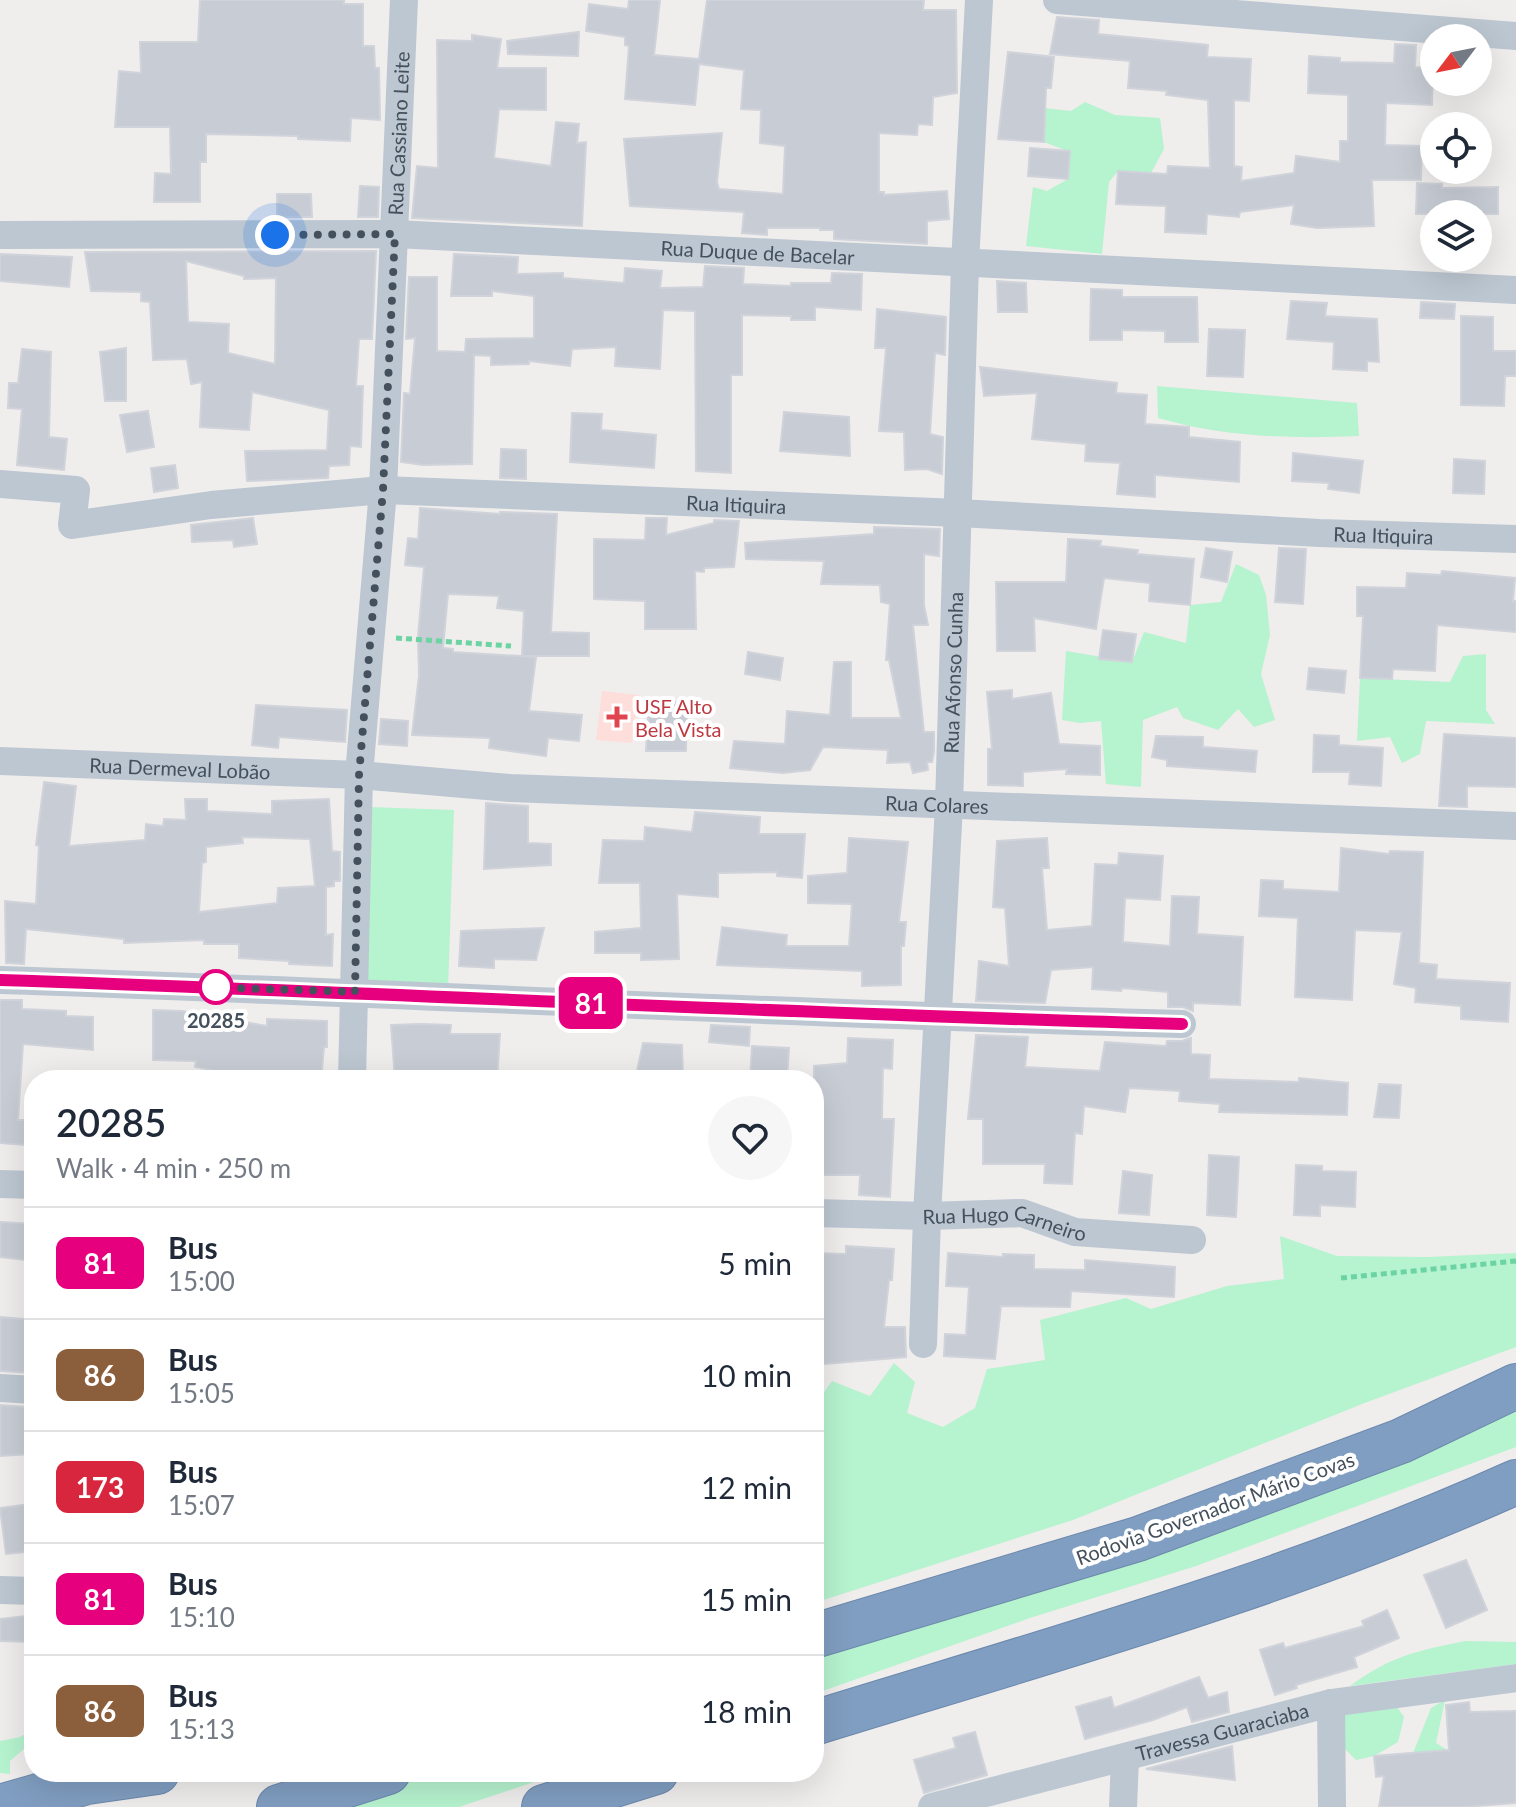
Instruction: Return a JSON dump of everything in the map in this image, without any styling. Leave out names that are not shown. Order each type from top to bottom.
[{"type":"highway","name":"Rodovia Governador Mário Covas","points":[[824,1633],[1138,1539],[1401,1441],[1516,1386]]},
{"type":"highway","points":[[824,1720],[1248,1589],[1516,1482]]},
{"type":"highway","points":[[0,1807],[87,1782]]},
{"type":"highway","points":[[279,1807],[357,1782]]},
{"type":"highway","points":[[544,1807],[624,1782]]},
{"type":"street","name":"Rua Cassiano Leite","points":[[352,1070],[359,775],[383,490],[404,0]]},
{"type":"street","name":"Rua Afonso Cunha","points":[[923,1344],[949,805],[965,263],[979,0]]},
{"type":"street","points":[[1057,0],[1516,36]]},
{"type":"street","name":"Rua Duque de Bacelar","points":[[0,235],[395,234],[1516,290]]},
{"type":"street","name":"Rua Itiquira","points":[[0,484],[76,490],[72,525],[211,505],[383,490],[959,513],[1319,533],[1516,539]]},
{"type":"street","name":"Rua Dermeval Lobão","points":[[0,761],[359,775]]},
{"type":"street","name":"Rua Colares","points":[[359,775],[510,788],[1516,826]]},
{"type":"street","points":[[0,980],[938,1018],[1182,1024]]},
{"type":"street","points":[[0,1184],[24,1185]]},
{"type":"street","name":"Rua Hugo Carneiro","points":[[824,1213],[927,1216],[1022,1213],[1075,1232],[1192,1240]]},
{"type":"street","points":[[0,1388],[24,1389]]},
{"type":"street","points":[[0,1590],[24,1591]]},
{"type":"street","name":"Travessa Guaraciaba","points":[[932,1807],[1331,1703],[1516,1678]]},
{"type":"street","points":[[1331,1703],[1332,1807]]},
{"type":"street","points":[[1123,1807],[1125,1758]]},
{"type":"path","points":[[371,636],[511,646]]},
{"type":"path","points":[[1341,1278],[1516,1261]]},
{"type":"shaded area","name":"USF Alto Bela Vista","points":[[602,691],[639,695],[632,743],[596,740]]},
{"type":"green space","points":[[1085,102],[1115,115],[1160,118],[1164,149],[1151,173],[1118,171],[1109,182],[1102,254],[1026,246],[1033,187],[1047,191],[1068,179],[1070,152],[1044,142],[1035,107],[1071,111]]},
{"type":"green space","points":[[1157,386],[1357,403],[1359,436],[1258,435],[1208,429],[1158,418]]},
{"type":"green space","points":[[1236,564],[1259,575],[1266,595],[1270,635],[1261,674],[1275,720],[1254,727],[1238,709],[1218,730],[1183,718],[1177,707],[1143,720],[1141,787],[1106,784],[1101,721],[1080,723],[1062,720],[1066,651],[1132,662],[1144,632],[1186,643],[1190,605],[1221,602]]},
{"type":"green space","points":[[1486,654],[1486,710],[1495,724],[1426,721],[1420,754],[1402,763],[1390,737],[1357,741],[1360,678],[1450,682],[1463,656]]},
{"type":"green space","points":[[369,807],[454,810],[448,990],[363,987]]},
{"type":"green space","points":[[1280,1236],[1337,1256],[1427,1257],[1516,1253],[1516,1347],[1362,1404],[1073,1520],[824,1600],[824,1392],[832,1381],[870,1396],[894,1363],[915,1382],[907,1413],[943,1427],[975,1408],[987,1369],[1045,1360],[1040,1320],[1126,1298],[1151,1309],[1227,1286],[1284,1279]]},
{"type":"green space","points":[[1516,1395],[1516,1447],[1196,1566],[1030,1618],[824,1690],[824,1637]]},
{"type":"green space","points":[[1465,1641],[1516,1642],[1516,1664],[1350,1686],[1379,1667],[1404,1656]]},
{"type":"green space","points":[[1445,1700],[1436,1743],[1449,1751],[1413,1753],[1431,1708]]},
{"type":"green space","points":[[1395,1704],[1404,1717],[1398,1742],[1374,1756],[1356,1760],[1340,1744],[1338,1711]]},
{"type":"green space","points":[[24,1735],[24,1749],[10,1761],[10,1774],[0,1773],[0,1741]]},
{"type":"green space","points":[[349,1782],[534,1782],[459,1807],[261,1807]]},
{"type":"building","points":[[200,0],[344,0],[344,4],[363,4],[363,46],[374,46],[375,68],[379,68],[380,120],[351,118],[350,141],[298,139],[298,136],[206,134],[206,162],[200,162],[200,202],[154,202],[155,173],[171,174],[170,127],[115,127],[119,71],[141,73],[140,42],[198,42]]},
{"type":"building","points":[[629,0],[660,0],[654,55],[699,59],[707,0],[924,0],[923,10],[956,10],[957,93],[933,97],[932,125],[918,124],[917,135],[879,133],[879,192],[884,192],[884,195],[947,191],[949,219],[927,221],[927,244],[834,239],[834,230],[820,228],[767,228],[767,235],[742,233],[744,212],[630,206],[624,139],[722,133],[719,189],[783,194],[785,146],[760,143],[761,110],[741,109],[744,70],[699,64],[695,105],[625,99],[629,46],[625,45],[625,37],[586,31],[589,4],[628,9]]},
{"type":"building","points":[[1057,17],[1099,20],[1098,34],[1208,45],[1207,57],[1251,59],[1249,101],[1234,100],[1234,166],[1242,167],[1241,181],[1294,173],[1296,156],[1340,162],[1340,141],[1348,141],[1348,95],[1308,93],[1309,56],[1340,58],[1340,62],[1394,63],[1395,44],[1416,45],[1415,67],[1420,67],[1420,96],[1432,96],[1432,105],[1386,103],[1385,145],[1420,146],[1420,180],[1372,180],[1374,226],[1317,228],[1291,224],[1294,205],[1240,212],[1239,217],[1207,214],[1206,234],[1165,232],[1166,206],[1116,204],[1118,171],[1167,174],[1168,166],[1210,168],[1208,100],[1166,95],[1167,91],[1128,88],[1130,61],[1050,54]]},
{"type":"building","points":[[579,32],[578,56],[508,54],[507,41]]},
{"type":"building","points":[[472,35],[501,39],[497,68],[546,68],[546,110],[499,109],[494,158],[551,166],[556,122],[579,124],[577,143],[586,142],[582,226],[412,218],[417,166],[438,168],[437,40],[472,41]]},
{"type":"building","points":[[1008,52],[1054,57],[1051,88],[1046,88],[1044,142],[998,139]]},
{"type":"building","points":[[1030,148],[1070,151],[1068,179],[1028,176]]},
{"type":"building","points":[[1417,183],[1442,184],[1442,188],[1498,187],[1498,214],[1492,214],[1492,200],[1420,200],[1420,214],[1416,214]]},
{"type":"building","points":[[360,186],[379,187],[378,217],[358,217]]},
{"type":"building","points":[[277,194],[311,194],[312,217],[277,217]]},
{"type":"building","points":[[376,251],[372,339],[359,339],[356,386],[363,386],[361,447],[350,446],[349,465],[329,466],[328,478],[247,481],[245,451],[327,450],[329,410],[252,392],[249,430],[200,427],[202,382],[191,384],[187,359],[153,360],[150,302],[141,301],[141,292],[91,291],[85,252]],"holes":[[[186,261],[244,276],[244,279],[276,278],[275,364],[228,353],[229,324],[188,322]]]},
{"type":"building","points":[[0,254],[72,257],[69,287],[0,281]]},
{"type":"building","points":[[454,254],[518,257],[517,274],[563,273],[563,278],[624,283],[625,268],[662,271],[660,288],[703,287],[705,266],[744,268],[743,284],[791,286],[791,283],[831,283],[832,273],[862,274],[861,310],[815,307],[815,320],[742,315],[742,375],[731,375],[731,473],[696,471],[695,311],[663,310],[660,369],[615,366],[616,347],[572,349],[570,366],[529,361],[529,364],[491,365],[491,356],[474,355],[472,464],[401,462],[404,393],[410,394],[415,338],[406,339],[409,277],[437,277],[437,351],[465,352],[466,339],[534,338],[534,296],[492,291],[492,296],[451,296]]},
{"type":"building","points":[[997,281],[1026,283],[1027,312],[998,312]]},
{"type":"building","points":[[1091,289],[1122,290],[1122,297],[1197,297],[1198,342],[1165,342],[1165,331],[1122,330],[1122,340],[1090,340]]},
{"type":"building","points":[[1291,301],[1327,303],[1325,316],[1377,319],[1379,362],[1367,361],[1367,371],[1333,369],[1334,342],[1287,339]]},
{"type":"building","points":[[1421,302],[1455,304],[1454,319],[1420,318]]},
{"type":"building","points":[[877,309],[946,317],[945,355],[935,353],[930,434],[943,437],[942,474],[927,469],[905,470],[904,432],[879,431],[886,348],[875,348]]},
{"type":"building","points":[[1461,316],[1493,317],[1493,351],[1516,351],[1516,376],[1505,376],[1504,406],[1461,405]]},
{"type":"building","points":[[1209,329],[1245,330],[1243,377],[1207,376]]},
{"type":"building","points":[[126,348],[126,401],[105,401],[100,352]]},
{"type":"building","points":[[22,349],[51,352],[49,437],[67,439],[64,470],[17,465],[22,409],[8,408],[9,383],[18,383]]},
{"type":"building","points":[[980,367],[1117,383],[1116,393],[1147,395],[1145,424],[1189,427],[1189,437],[1240,442],[1239,482],[1155,475],[1155,497],[1117,494],[1120,463],[1085,461],[1086,444],[1032,439],[1037,393],[984,396]]},
{"type":"building","points":[[148,411],[154,447],[127,452],[120,415]]},
{"type":"building","points":[[784,412],[849,417],[850,456],[780,451]]},
{"type":"building","points":[[572,413],[602,414],[601,430],[656,435],[654,468],[570,462]]},
{"type":"building","points":[[501,449],[526,450],[526,479],[500,478]]},
{"type":"building","points":[[1293,453],[1363,461],[1359,493],[1328,489],[1329,483],[1292,481]]},
{"type":"building","points":[[1454,459],[1485,461],[1484,494],[1453,493]]},
{"type":"building","points":[[175,465],[178,488],[154,492],[151,468]]},
{"type":"building","points":[[420,508],[500,514],[557,514],[551,632],[589,633],[589,656],[522,656],[524,611],[497,608],[499,596],[448,594],[443,648],[453,649],[453,652],[536,657],[529,711],[582,715],[579,741],[548,738],[546,756],[489,748],[490,738],[412,735],[419,675],[418,637],[424,567],[405,565],[408,538],[418,539]]},
{"type":"building","points":[[253,518],[257,544],[234,547],[233,540],[192,542],[191,525]]},
{"type":"building","points":[[646,518],[667,518],[666,535],[714,523],[714,520],[739,521],[734,567],[695,571],[696,629],[645,629],[645,601],[594,599],[594,539],[645,540]]},
{"type":"building","points":[[874,527],[940,529],[939,556],[924,554],[924,605],[928,625],[913,625],[924,732],[934,732],[934,752],[932,762],[927,762],[928,770],[913,773],[910,762],[887,763],[888,750],[823,747],[810,770],[783,773],[730,768],[734,741],[785,744],[787,711],[830,715],[834,662],[851,662],[851,718],[901,718],[889,660],[886,660],[890,604],[881,602],[880,585],[821,584],[824,561],[746,559],[745,543],[874,534]]},
{"type":"building","points":[[1068,539],[1101,541],[1100,546],[1138,550],[1137,554],[1194,559],[1190,605],[1149,601],[1150,583],[1104,578],[1096,629],[1034,618],[1035,651],[997,651],[996,582],[1066,582]]},
{"type":"building","points":[[1206,548],[1232,552],[1227,582],[1201,577]]},
{"type":"building","points":[[1279,548],[1306,549],[1303,604],[1275,602]]},
{"type":"building","points":[[1442,571],[1515,578],[1513,601],[1516,601],[1516,632],[1437,625],[1435,671],[1393,669],[1392,679],[1360,678],[1363,616],[1357,616],[1357,587],[1406,588],[1407,573],[1441,575]]},
{"type":"building","points":[[1103,630],[1136,634],[1132,662],[1099,659]]},
{"type":"building","points":[[748,652],[783,658],[780,680],[745,674]]},
{"type":"building","points":[[1309,668],[1346,671],[1344,693],[1307,689]]},
{"type":"building","points":[[1012,690],[1012,699],[1051,693],[1059,744],[1100,746],[1100,775],[1066,774],[1067,769],[1023,772],[1023,786],[988,785],[988,749],[992,749],[987,692]]},
{"type":"building","points":[[649,700],[687,703],[686,751],[646,751]]},
{"type":"building","points":[[256,705],[347,710],[345,742],[279,737],[278,748],[252,745]]},
{"type":"building","points":[[381,719],[408,721],[407,746],[379,744]]},
{"type":"building","points":[[1444,734],[1516,738],[1516,787],[1467,786],[1467,807],[1439,806]]},
{"type":"building","points":[[1314,735],[1339,736],[1339,745],[1383,748],[1381,786],[1349,784],[1350,772],[1313,772]]},
{"type":"building","points":[[1156,736],[1203,737],[1203,747],[1257,751],[1255,772],[1167,766],[1167,760],[1152,757]]},
{"type":"building","points":[[44,782],[76,786],[69,846],[145,840],[146,824],[163,826],[164,819],[186,820],[185,799],[207,799],[207,811],[272,814],[272,801],[329,799],[332,851],[340,852],[340,881],[326,887],[326,935],[333,934],[332,966],[239,958],[239,944],[204,944],[204,940],[124,943],[124,939],[26,929],[24,964],[6,963],[5,901],[36,904],[39,846],[36,845]],"holes":[[[242,837],[310,839],[315,886],[278,888],[277,903],[199,912],[206,847],[243,843]]]},
{"type":"building","points":[[486,803],[528,806],[528,843],[551,844],[551,865],[484,869]]},
{"type":"building","points":[[695,812],[760,817],[759,834],[805,834],[802,878],[777,876],[777,872],[718,873],[718,897],[677,894],[679,959],[641,960],[641,953],[595,953],[595,932],[641,928],[640,883],[599,883],[603,840],[644,841],[645,827],[692,832]]},
{"type":"building","points":[[849,838],[908,842],[899,922],[906,922],[904,946],[901,946],[901,985],[862,986],[862,971],[717,965],[722,927],[787,935],[786,946],[849,946],[852,904],[808,903],[808,876],[847,873]]},
{"type":"building","points":[[1047,838],[1049,868],[1042,868],[1047,930],[1092,926],[1095,864],[1118,865],[1119,853],[1163,856],[1160,900],[1125,898],[1123,942],[1170,946],[1172,896],[1199,897],[1197,934],[1243,937],[1240,1005],[1193,1003],[1193,1011],[1168,1007],[1168,992],[1092,989],[1093,967],[1051,970],[1045,1003],[976,1001],[979,961],[1009,966],[1005,908],[993,907],[997,841]]},
{"type":"building","points":[[1341,848],[1389,854],[1390,851],[1423,852],[1419,963],[1437,965],[1436,979],[1510,983],[1508,1022],[1461,1019],[1461,1006],[1415,1002],[1416,988],[1394,984],[1402,932],[1355,930],[1352,1000],[1295,997],[1298,918],[1259,916],[1261,880],[1283,881],[1283,889],[1339,892]]},
{"type":"building","points":[[544,928],[536,960],[494,959],[494,968],[459,966],[461,931]]},
{"type":"building","points":[[0,1000],[22,1000],[22,1009],[66,1011],[66,1016],[93,1017],[93,1050],[23,1044],[18,1120],[24,1120],[24,1145],[0,1143]]},
{"type":"building","points":[[153,1010],[182,1011],[267,1026],[267,1019],[327,1021],[327,1047],[324,1047],[322,1070],[212,1070],[195,1067],[196,1061],[153,1060]]},
{"type":"building","points":[[391,1025],[451,1025],[450,1034],[500,1034],[498,1070],[394,1070]]},
{"type":"building","points":[[711,1025],[750,1027],[749,1046],[709,1042]]},
{"type":"building","points":[[976,1035],[1028,1037],[1025,1067],[1100,1071],[1105,1042],[1166,1046],[1167,1041],[1191,1038],[1191,1054],[1210,1055],[1209,1079],[1299,1082],[1299,1078],[1348,1083],[1347,1115],[1219,1112],[1220,1104],[1179,1101],[1180,1091],[1129,1088],[1125,1112],[1084,1106],[1082,1134],[1075,1133],[1072,1184],[1044,1183],[1045,1164],[983,1164],[983,1119],[968,1119]]},
{"type":"building","points":[[848,1038],[893,1040],[892,1069],[883,1068],[882,1119],[894,1119],[890,1197],[859,1195],[860,1175],[824,1175],[824,1070],[814,1070],[814,1066],[847,1063]]},
{"type":"building","points":[[643,1043],[682,1045],[683,1070],[637,1070]]},
{"type":"building","points":[[752,1046],[789,1048],[788,1070],[751,1070]]},
{"type":"building","points":[[1379,1084],[1401,1085],[1399,1118],[1374,1117]]},
{"type":"building","points":[[1209,1155],[1239,1157],[1236,1217],[1207,1215]]},
{"type":"building","points":[[1296,1165],[1322,1166],[1322,1171],[1356,1172],[1355,1207],[1320,1205],[1320,1216],[1294,1215]]},
{"type":"building","points":[[1123,1171],[1152,1175],[1149,1215],[1119,1213]]},
{"type":"building","points":[[0,1222],[24,1223],[24,1260],[0,1257]]},
{"type":"building","points":[[846,1246],[894,1249],[884,1327],[905,1327],[906,1357],[824,1364],[824,1253],[846,1254]]},
{"type":"building","points":[[948,1253],[1003,1257],[1003,1254],[1034,1255],[1034,1269],[1085,1270],[1085,1260],[1175,1267],[1174,1297],[1071,1291],[1070,1307],[1001,1306],[995,1359],[944,1356],[945,1334],[966,1335],[969,1287],[946,1286]]},
{"type":"building","points":[[0,1317],[24,1319],[24,1372],[0,1371]]},
{"type":"building","points":[[0,1405],[24,1407],[24,1454],[0,1456]]},
{"type":"building","points":[[24,1505],[24,1552],[6,1554],[0,1508]]},
{"type":"building","points":[[1466,1560],[1487,1610],[1446,1628],[1424,1575]]},
{"type":"building","points":[[1387,1610],[1399,1638],[1354,1657],[1357,1667],[1296,1685],[1297,1688],[1275,1695],[1260,1650],[1283,1643],[1285,1648],[1364,1626],[1362,1621]]},
{"type":"building","points":[[24,1616],[24,1642],[0,1641],[0,1619]]},
{"type":"building","points":[[1199,1677],[1208,1698],[1227,1692],[1229,1712],[1192,1722],[1187,1707],[1085,1739],[1076,1707],[1111,1697],[1114,1708]]},
{"type":"building","points":[[1469,1702],[1470,1712],[1516,1711],[1516,1803],[1463,1807],[1379,1807],[1384,1776],[1376,1777],[1374,1756],[1449,1750],[1446,1705]]},
{"type":"building","points":[[975,1732],[987,1775],[924,1793],[914,1760],[956,1748],[953,1738]]},
{"type":"building","points":[[1232,1746],[1235,1780],[1146,1769]]},
{"type":"bus line","name":"81","points":[[0,980],[938,1018],[1182,1024]]},
{"type":"place","name":"USF Alto Bela Vista","points":[[617,717]]},
{"type":"place","name":"20285","points":[[216,987]]},
{"type":"route","points":[[216,987],[207,987],[355,992],[359,775],[383,490],[395,234],[275,235]]}]
